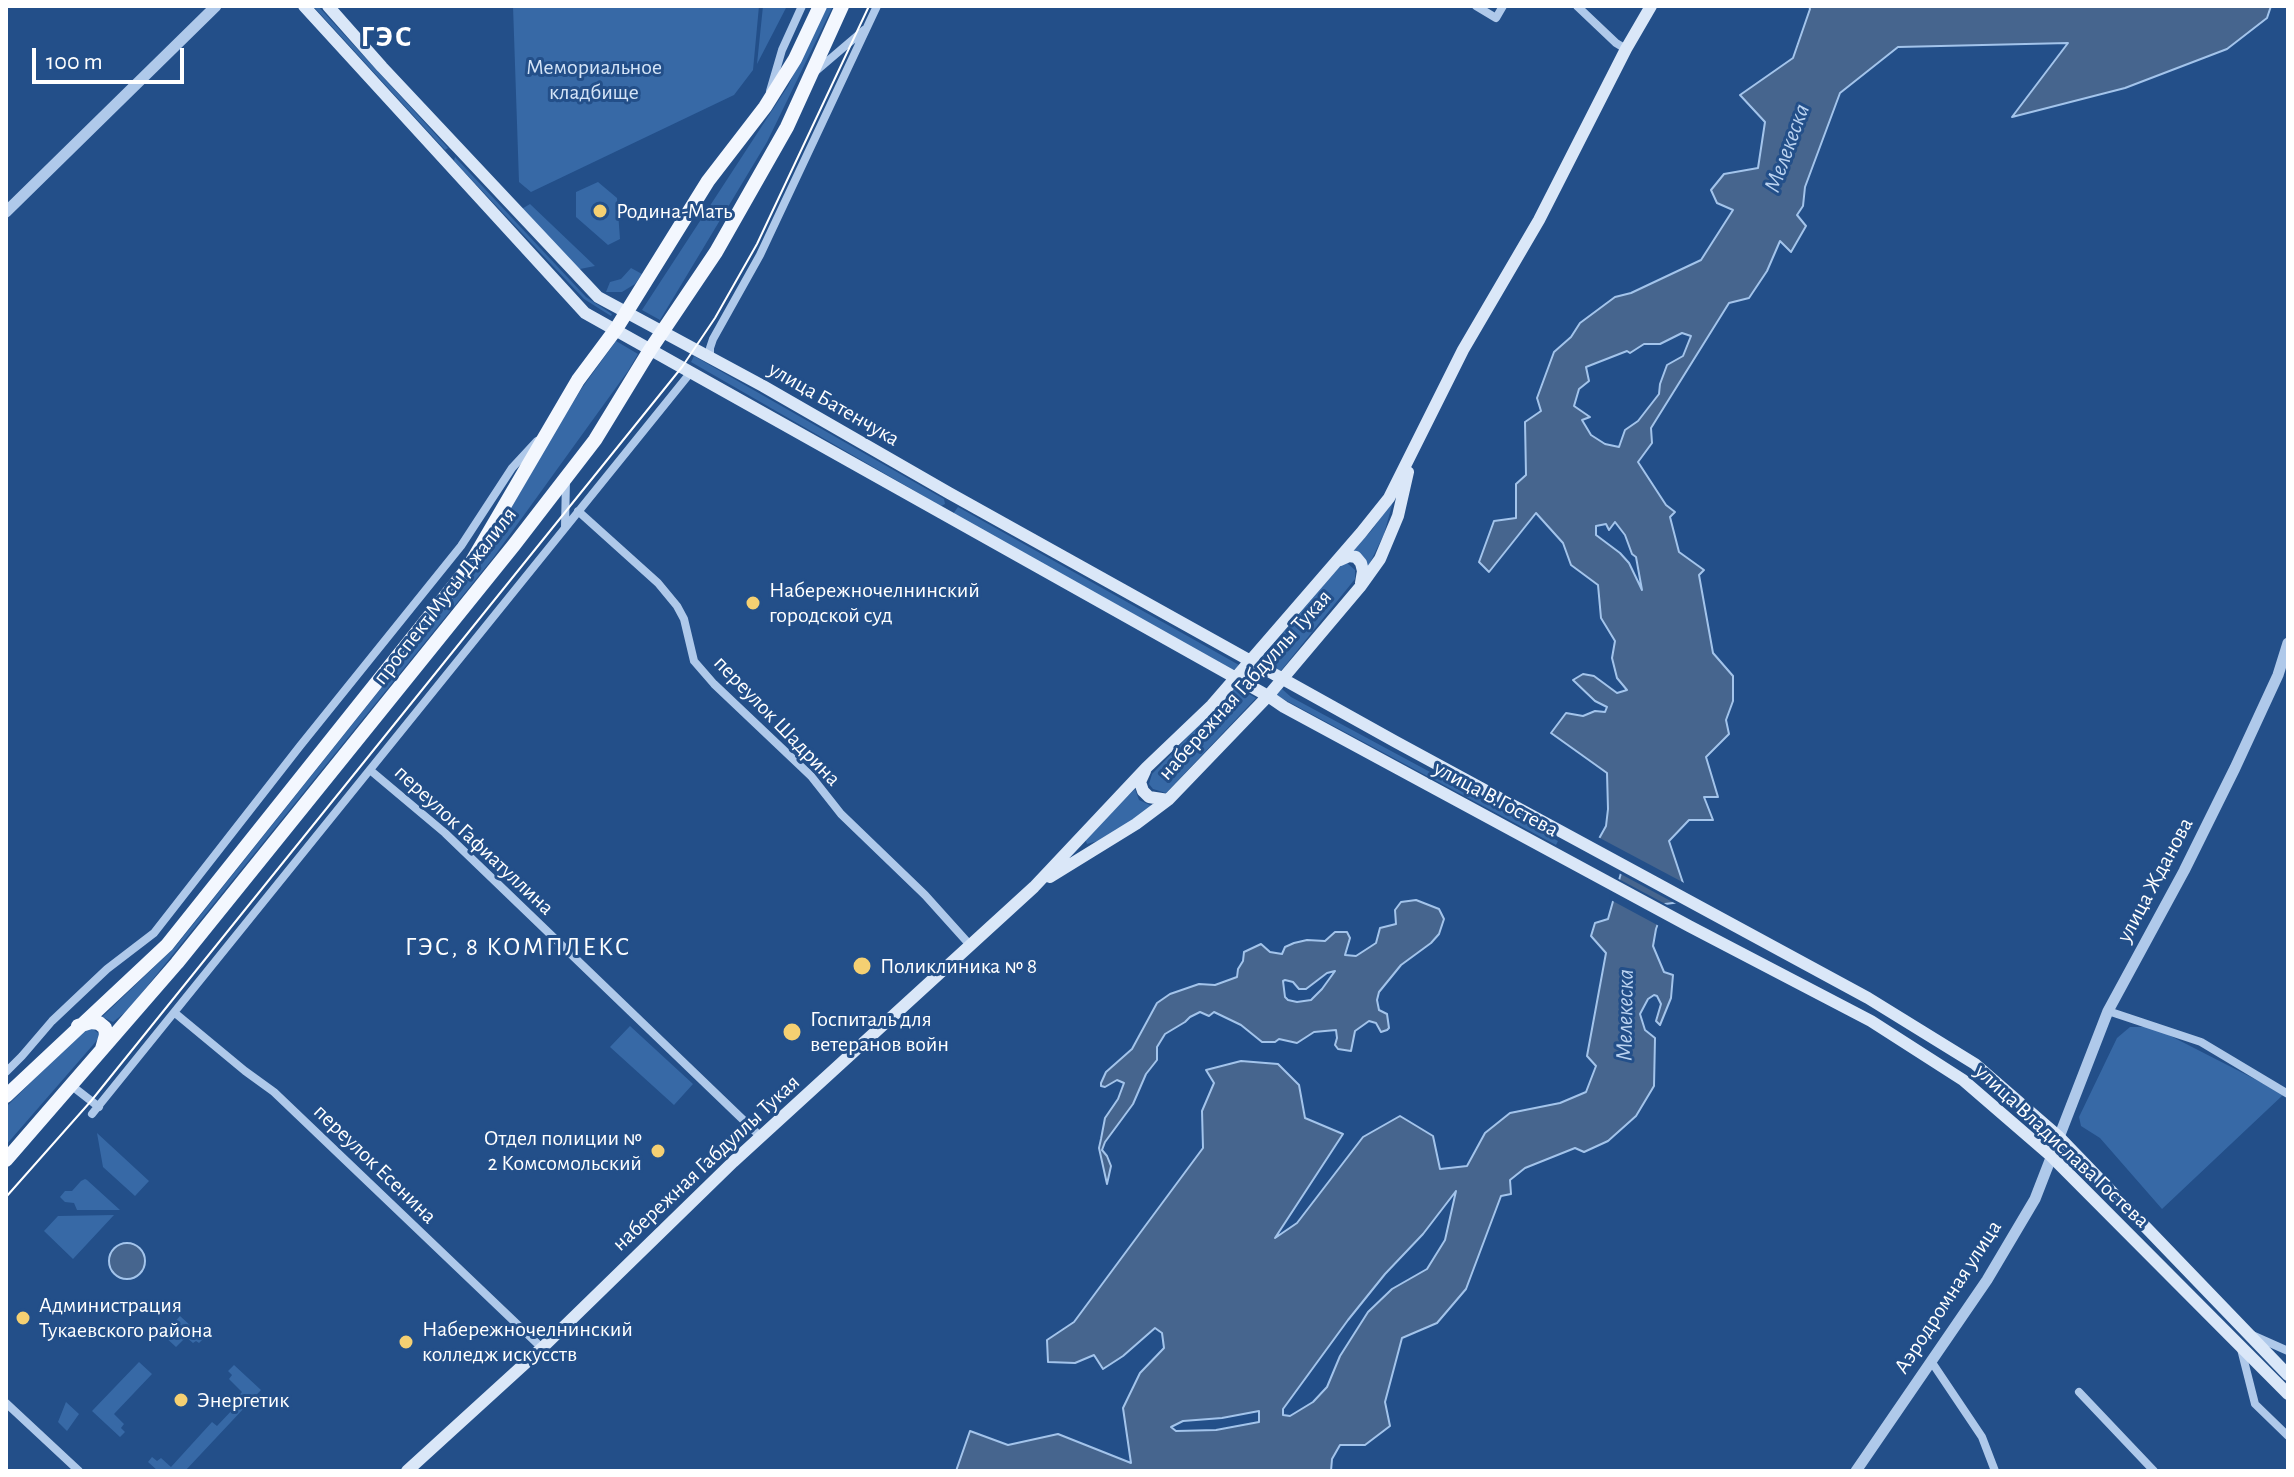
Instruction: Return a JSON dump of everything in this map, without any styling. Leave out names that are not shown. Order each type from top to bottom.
[{"type":"main road","name":"улица Батенчука","points":[[304,6],[585,313],[1284,707]]},
{"type":"main road","name":"улица Батенчука","points":[[328,6],[598,297],[1396,742]]},
{"type":"main road","name":"проспект Мусы Джалиля","points":[[6,1096],[167,945],[468,568],[578,380],[627,313],[708,181],[765,107],[795,59],[820,6]]},
{"type":"main road","name":"проспект Мусы Джалиля","points":[[6,1160],[177,963],[370,726],[595,440],[650,350],[716,252],[787,127],[842,6]]},
{"type":"main road","name":"набережная Габдуллы Тукая","points":[[407,1471],[542,1348],[761,1137],[1034,887],[1146,768],[1212,705],[1336,562],[1389,498],[1463,350],[1539,220],[1651,6]]},
{"type":"main road","points":[[449,165],[449,155],[463,154]]},
{"type":"main road","name":"набережная Габдуллы Тукая","points":[[1034,887],[1136,824],[1168,800],[1268,696],[1380,559],[1398,516],[1413,452]]},
{"type":"main road","points":[[936,511],[945,512],[951,508],[949,493]]},
{"type":"main road","points":[[1336,562],[1349,556],[1356,557],[1363,571],[1360,587]]},
{"type":"main road","name":"улица В.Гостева","points":[[1284,707],[1689,926]]},
{"type":"main road","name":"улица В.Гостева","points":[[1396,742],[1700,907]]},
{"type":"main road","points":[[1146,768],[1140,782],[1143,791],[1149,797],[1168,800]]},
{"type":"main road","name":"улица Владислава Гостева","points":[[1700,907],[1868,998],[1975,1064],[2058,1136],[2244,1339],[2288,1394]]},
{"type":"main road","name":"улица Владислава Гостева","points":[[1689,926],[1871,1021],[1963,1080],[2051,1156],[2244,1339],[2288,1375]]},
{"type":"main road","points":[[78,1026],[91,1022],[105,1028],[100,1053]]},
{"type":"street","points":[[6,212],[216,6]]},
{"type":"street","points":[[765,107],[782,50],[802,6]]},
{"type":"street","points":[[710,357],[713,339],[760,255],[877,6]]},
{"type":"street","points":[[1476,6],[1496,18],[1503,6]]},
{"type":"street","points":[[1577,6],[1626,49]]},
{"type":"street","points":[[810,76],[869,25]]},
{"type":"street","points":[[72,1086],[96,1110],[691,372]]},
{"type":"street","points":[[6,1072],[107,969],[154,933],[461,546],[512,468],[546,432]]},
{"type":"street","points":[[565,528],[566,477]]},
{"type":"street","name":"переулок Шадрина","points":[[578,511],[658,583],[677,606],[684,619],[694,661],[714,684],[811,776],[841,814],[925,895],[970,945]]},
{"type":"street","name":"улица Жданова","points":[[2058,1136],[2108,1011],[2229,781],[2278,675],[2288,643]]},
{"type":"street","name":"переулок Гафиатуллина","points":[[370,770],[445,833],[761,1137]]},
{"type":"street","points":[[2108,1011],[2201,1042],[2288,1094]]},
{"type":"street","name":"переулок Есенина","points":[[175,1013],[274,1092],[542,1348]]},
{"type":"street","name":"Аэродромная улица","points":[[1856,1471],[1987,1280],[2035,1199],[2058,1136]]},
{"type":"street","points":[[2288,1351],[2244,1339],[2255,1404],[2288,1436]]},
{"type":"street","points":[[1931,1361],[1982,1437],[1995,1471]]},
{"type":"street","points":[[2079,1392],[2154,1471]]},
{"type":"street","points":[[6,1403],[79,1471]]},
{"type":"green space","points":[[313,6],[318,6],[448,148],[445,150]]},
{"type":"green space","name":"Мемориальное кладбище","points":[[513,6],[759,6],[753,70],[734,95],[531,192],[519,182]]},
{"type":"green space","points":[[763,6],[787,6],[757,64]]},
{"type":"green space","points":[[827,6],[833,6],[767,142],[660,320],[642,310],[788,86]]},
{"type":"green space","points":[[455,157],[586,297],[611,316],[584,299],[454,161]]},
{"type":"green space","points":[[598,182],[617,198],[620,239],[608,245],[576,217],[576,192]]},
{"type":"green space","points":[[530,204],[595,266],[575,270],[520,210]]},
{"type":"green space","points":[[631,268],[642,274],[635,284],[622,292],[606,292],[610,282],[621,279]]},
{"type":"green space","points":[[616,341],[638,354],[493,558],[128,1010],[113,1022],[102,1017],[175,947],[477,568],[554,433]]},
{"type":"green space","points":[[694,356],[944,499],[945,504],[941,506],[691,362]]},
{"type":"green space","points":[[1394,498],[1384,534],[1368,567],[1350,553],[1372,530]]},
{"type":"green space","points":[[958,507],[1239,665],[1234,670],[953,514]]},
{"type":"green space","points":[[1347,563],[1355,570],[1355,579],[1279,673],[1259,661],[1340,566]]},
{"type":"green space","points":[[1236,687],[1256,698],[1166,793],[1153,789],[1149,784],[1152,774]]},
{"type":"green space","points":[[1282,689],[1291,697],[1558,841],[1556,845],[1276,695]]},
{"type":"green space","points":[[1135,789],[1139,800],[1152,806],[1131,823],[1101,840],[1087,844],[1085,838]]},
{"type":"green space","points":[[630,1026],[693,1084],[674,1105],[610,1047]]},
{"type":"green space","points":[[2130,1027],[2153,1027],[2284,1094],[2162,1209],[2100,1138],[2081,1126],[2079,1117],[2117,1038]]},
{"type":"green space","points":[[86,1028],[93,1029],[99,1038],[6,1145],[6,1107]]},
{"type":"green space","points":[[97,1133],[149,1181],[135,1196],[103,1167]]},
{"type":"green space","points":[[85,1179],[120,1210],[77,1210],[74,1203],[65,1202],[60,1197]]},
{"type":"green space","points":[[114,1215],[73,1259],[44,1231],[58,1216]]},
{"type":"green space","points":[[180,1316],[204,1338],[199,1343],[193,1343],[186,1337],[176,1347],[163,1335]]},
{"type":"green space","points":[[139,1362],[152,1374],[114,1414],[124,1424],[121,1428],[125,1432],[120,1437],[92,1411]]},
{"type":"green space","points":[[234,1365],[261,1390],[185,1471],[158,1471],[148,1462],[152,1457],[157,1461],[161,1458],[171,1467],[212,1422],[217,1426],[235,1407],[232,1403],[242,1392],[229,1379],[232,1375],[228,1371]]},
{"type":"green space","points":[[66,1402],[79,1414],[67,1431],[58,1422]]},
{"type":"water","name":"Мелекеска","points":[[1809,6],[2271,6],[2267,18],[2227,49],[2125,88],[2012,117],[2068,43],[1898,47],[1840,93],[1805,187],[1803,206],[1797,215],[1806,226],[1791,252],[1780,241],[1767,271],[1749,298],[1729,303],[1651,428],[1652,443],[1638,462],[1666,505],[1675,512],[1670,517],[1679,552],[1704,570],[1699,575],[1713,653],[1733,676],[1733,701],[1726,720],[1729,734],[1706,757],[1718,797],[1704,797],[1713,820],[1689,820],[1669,841],[1689,901],[1665,904],[1656,929],[1653,946],[1664,972],[1673,975],[1671,998],[1660,1025],[1656,1021],[1661,1004],[1657,996],[1648,999],[1640,1014],[1645,1030],[1655,1038],[1654,1086],[1636,1116],[1608,1141],[1584,1152],[1575,1148],[1525,1168],[1510,1180],[1511,1194],[1501,1196],[1466,1289],[1437,1323],[1402,1338],[1385,1402],[1390,1426],[1365,1445],[1340,1445],[1332,1459],[1331,1471],[956,1471],[970,1431],[1008,1445],[1058,1434],[1131,1463],[1123,1408],[1140,1373],[1164,1348],[1162,1333],[1155,1328],[1103,1369],[1094,1355],[1075,1363],[1048,1362],[1047,1340],[1074,1322],[1203,1148],[1202,1111],[1214,1083],[1206,1070],[1241,1061],[1278,1064],[1299,1085],[1305,1118],[1343,1134],[1275,1238],[1297,1223],[1363,1137],[1400,1116],[1433,1136],[1440,1169],[1467,1166],[1485,1133],[1510,1113],[1560,1103],[1586,1092],[1596,1066],[1587,1056],[1606,953],[1591,936],[1595,923],[1608,919],[1623,866],[1591,853],[1606,826],[1607,773],[1551,733],[1566,713],[1583,716],[1595,711],[1605,712],[1607,707],[1595,701],[1573,680],[1583,674],[1594,676],[1617,693],[1627,690],[1617,678],[1612,658],[1615,641],[1601,618],[1598,585],[1571,565],[1563,543],[1536,513],[1489,572],[1479,562],[1494,521],[1516,518],[1516,484],[1526,475],[1525,422],[1541,411],[1537,398],[1554,352],[1571,337],[1580,323],[1615,297],[1631,293],[1701,260],[1733,210],[1717,203],[1711,190],[1724,174],[1758,168],[1765,122],[1740,95],[1793,58]],"holes":[[[1682,333],[1691,336],[1683,356],[1667,365],[1659,394],[1638,421],[1625,430],[1619,447],[1605,444],[1591,435],[1582,420],[1590,417],[1574,406],[1579,389],[1589,381],[1586,367],[1627,351],[1630,353],[1644,344],[1660,344]],[[1615,522],[1625,535],[1636,557],[1642,590],[1629,563],[1596,535],[1596,526],[1606,524],[1609,530]],[[1456,1191],[1445,1240],[1427,1269],[1392,1289],[1368,1312],[1340,1356],[1327,1387],[1313,1402],[1290,1416],[1283,1415],[1283,1409],[1348,1320]],[[1259,1411],[1259,1422],[1216,1430],[1176,1431],[1171,1427],[1183,1421]]]},
{"type":"water","points":[[1416,900],[1439,909],[1444,919],[1439,934],[1431,943],[1401,965],[1379,992],[1379,1010],[1387,1014],[1387,1030],[1381,1032],[1376,1023],[1369,1021],[1355,1031],[1351,1051],[1338,1049],[1335,1045],[1336,1030],[1314,1032],[1297,1043],[1279,1039],[1262,1042],[1241,1025],[1214,1012],[1209,1016],[1200,1012],[1190,1017],[1165,1034],[1157,1047],[1157,1060],[1146,1074],[1133,1104],[1105,1142],[1102,1150],[1111,1166],[1107,1184],[1099,1148],[1105,1118],[1124,1083],[1117,1080],[1105,1087],[1101,1083],[1106,1072],[1132,1049],[1157,1003],[1170,994],[1199,984],[1215,985],[1237,977],[1244,952],[1261,944],[1270,952],[1282,954],[1285,947],[1294,943],[1325,941],[1335,932],[1347,932],[1350,938],[1345,955],[1356,956],[1376,943],[1380,928],[1396,924],[1395,910],[1401,902]],"holes":[[[1335,971],[1311,1000],[1297,1002],[1285,997],[1283,981],[1306,989],[1327,973]]]},
{"type":"water","points":[[127,1243],[140,1248],[145,1261],[140,1274],[127,1279],[114,1274],[109,1261],[114,1248]]},
{"type":"pier","points":[[1596,836],[1688,885],[1693,900],[1690,905],[1680,906],[1617,872],[1618,868],[1589,856]]},
{"type":"pier","points":[[1615,877],[1671,907],[1667,907],[1661,927],[1609,899]]},
{"type":"tram line","points":[[6,1197],[91,1101],[682,367],[715,318],[757,244],[869,6]]},
{"type":"place","name":"Родина-Мать","points":[[600,211]]},
{"type":"place","name":"Набережночелнинский городской суд","points":[[753,603]]},
{"type":"place","name":"Поликлиника № 8","points":[[862,966]]},
{"type":"place","name":"Госпиталь для ветеранов войн","points":[[792,1032]]},
{"type":"place","name":"Отдел полиции № 2 Комсомольский","points":[[658,1151]]},
{"type":"place","name":"Администрация Тукаевского района","points":[[23,1318]]},
{"type":"place","name":"Набережночелнинский колледж искусств","points":[[406,1342]]},
{"type":"place","name":"Энергетик","points":[[181,1400]]},
{"type":"district","name":"ГЭС","points":[[387,37]]},
{"type":"district","name":"ГЭС, 8 КОМПЛЕКС","points":[[518,947]]}]
